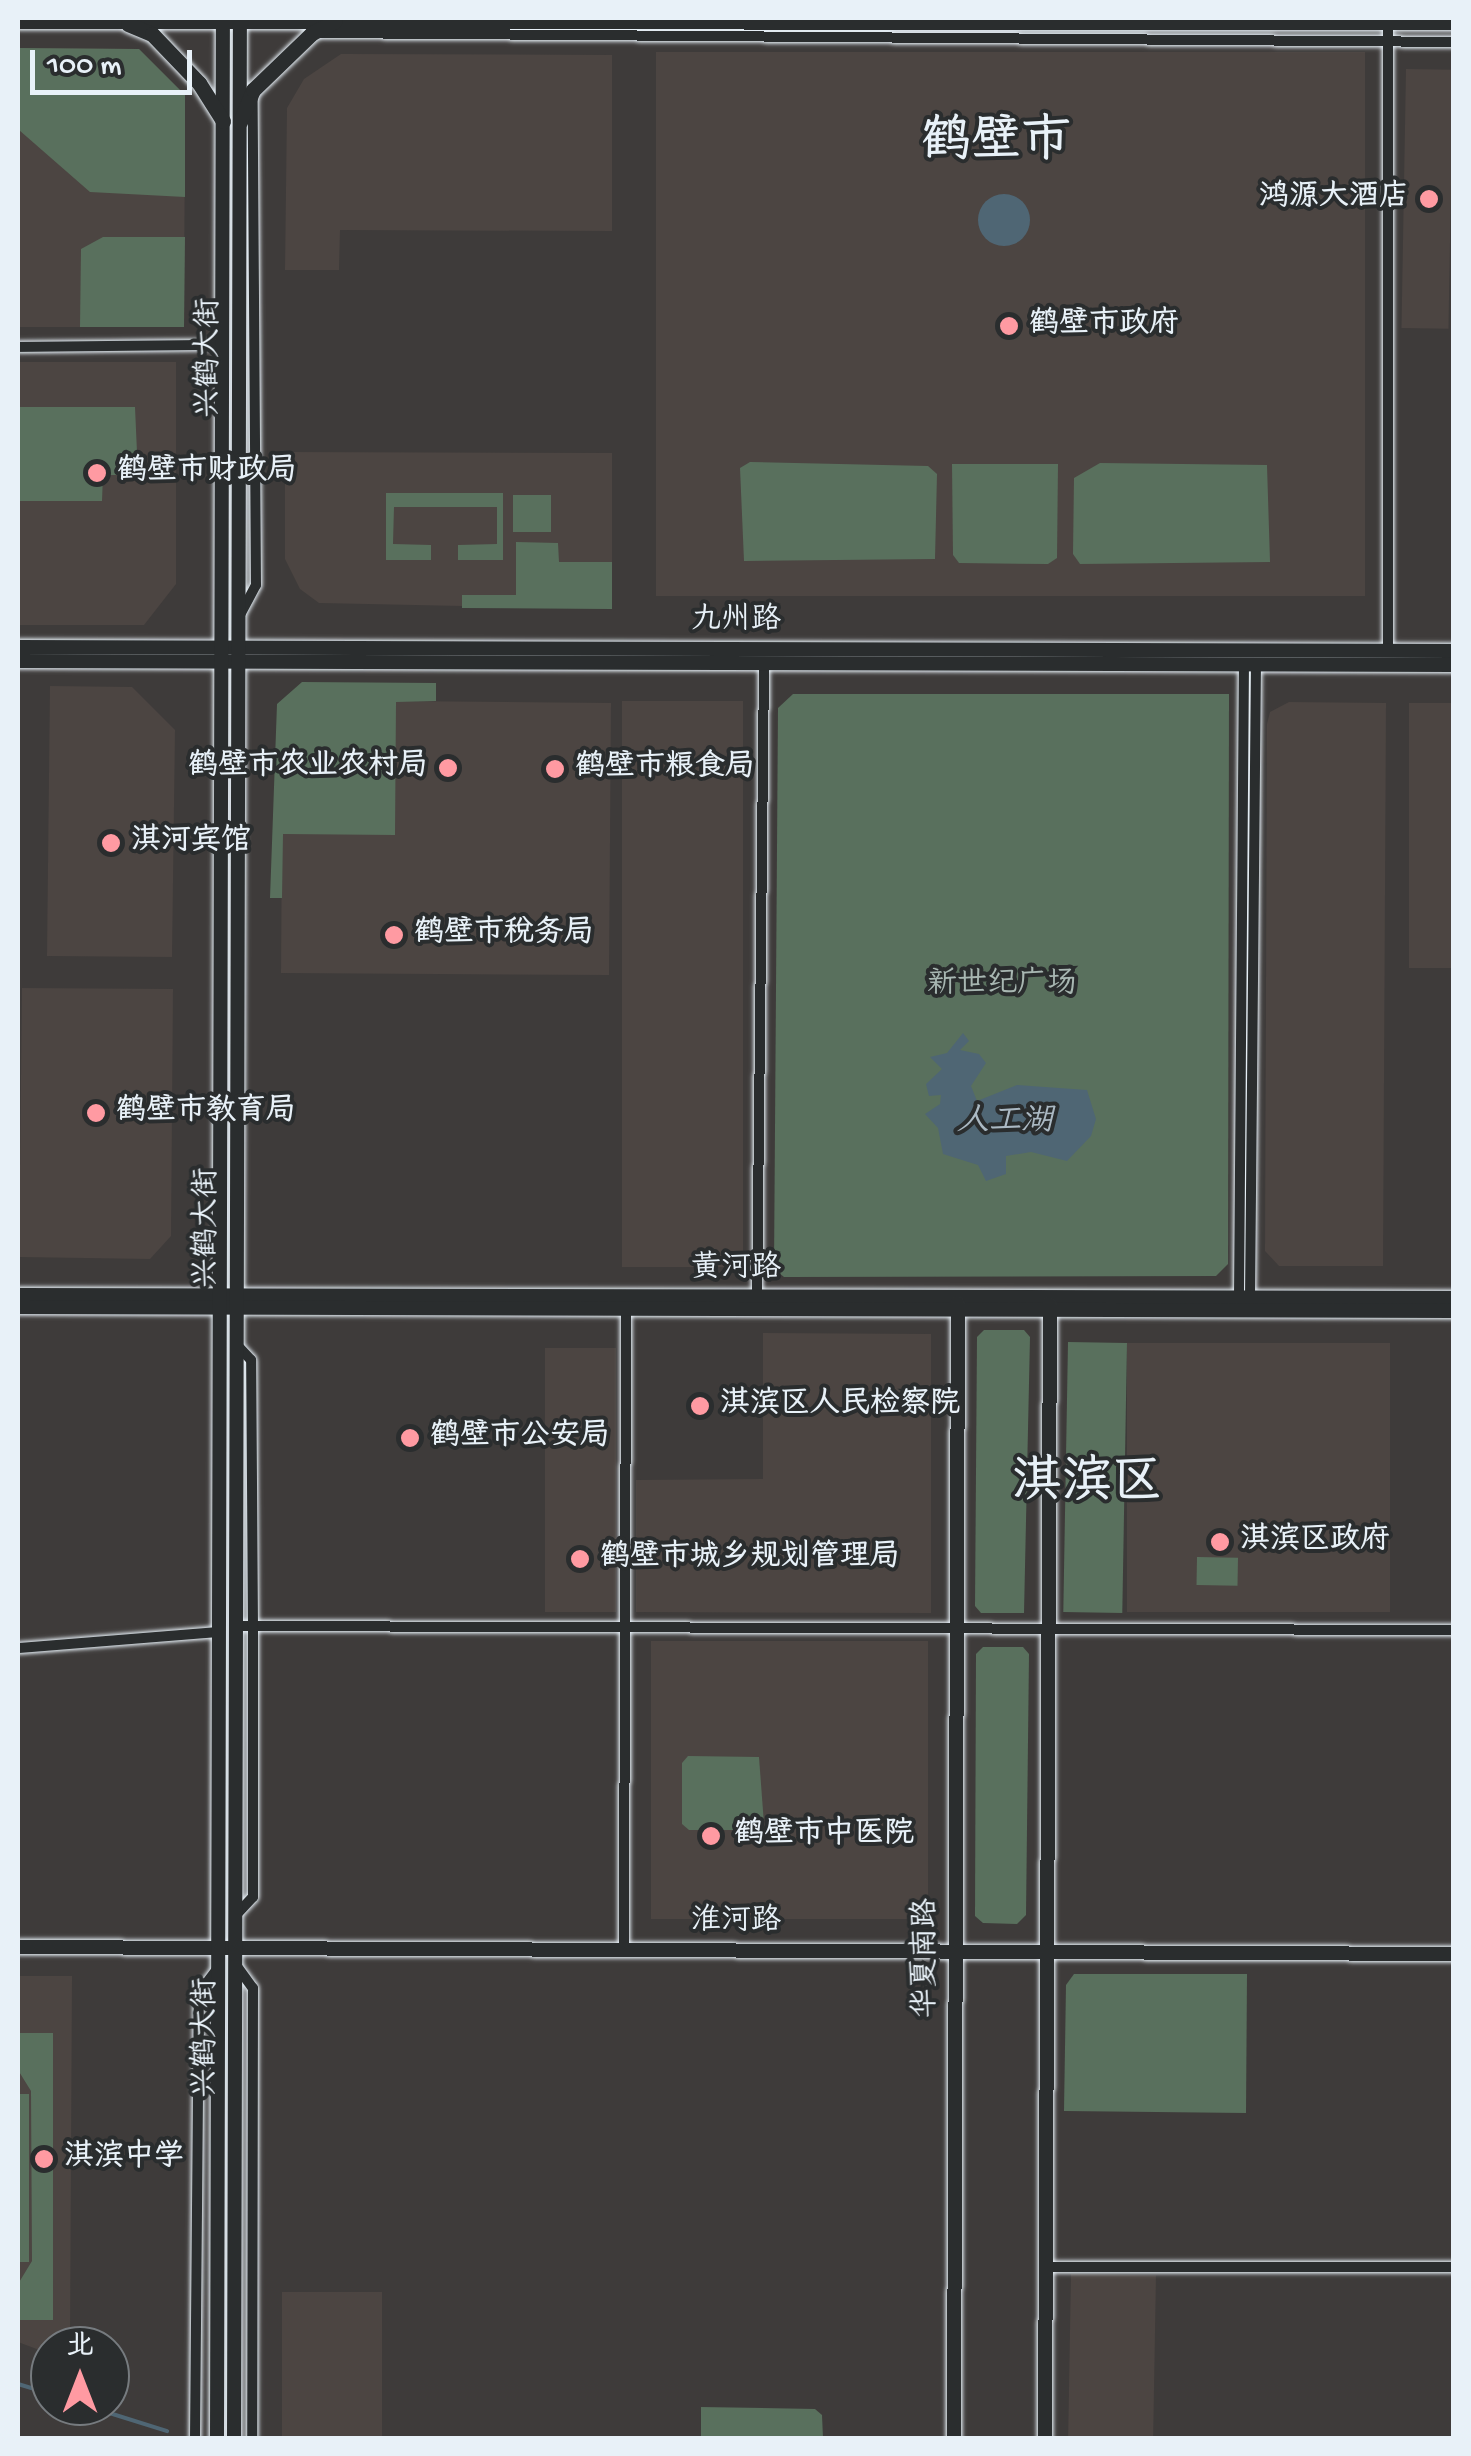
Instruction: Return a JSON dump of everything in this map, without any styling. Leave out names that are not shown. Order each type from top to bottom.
[{"type":"main road","name":"兴鹤大街","points":[[217,2438],[223,19]]},
{"type":"main road","name":"兴鹤大街","points":[[234,2438],[240,19]]},
{"type":"main road","points":[[240,122],[253,90],[312,34],[336,20]]},
{"type":"main road","points":[[18,21],[1454,22]]},
{"type":"main road","points":[[120,21],[152,34],[198,83],[222,121]]},
{"type":"main road","name":"九州路","points":[[18,647],[220,654]]},
{"type":"main road","name":"九州路","points":[[18,660],[220,654],[1454,651]]},
{"type":"main road","name":"九州路","points":[[237,654],[764,663],[1454,665]]},
{"type":"main road","name":"黄河路","points":[[18,1295],[220,1302]]},
{"type":"main road","name":"黄河路","points":[[1050,1304],[1244,1298],[1454,1298]]},
{"type":"main road","name":"黄河路","points":[[18,1307],[220,1302],[757,1303],[1454,1310]]},
{"type":"main road","name":"黄河路","points":[[236,1302],[626,1309],[757,1303]]},
{"type":"main road","name":"华夏南路","points":[[954,2438],[958,1304]]},
{"type":"main road","points":[[1045,2438],[1050,1304]]},
{"type":"main road","name":"淮河路","points":[[18,1947],[1454,1954]]},
{"type":"street","points":[[1388,20],[1388,651]]},
{"type":"street","points":[[312,34],[1454,42]]},
{"type":"street","points":[[237,620],[256,585],[253,90]]},
{"type":"street","points":[[18,347],[222,345]]},
{"type":"street","points":[[757,1303],[764,663]]},
{"type":"street","points":[[1244,1298],[1250,664]]},
{"type":"street","points":[[624,1950],[626,1309]]},
{"type":"street","points":[[235,1916],[253,1897],[251,1360],[236,1344]]},
{"type":"street","points":[[236,1626],[1454,1630]]},
{"type":"street","points":[[18,1648],[219,1632]]},
{"type":"street","points":[[235,1964],[254,1988],[252,2438]]},
{"type":"street","points":[[195,2438],[199,1993],[219,1967]]},
{"type":"street","points":[[1046,2267],[1454,2266]]},
{"type":"shaded area","points":[[18,48],[139,49],[185,95],[184,327],[18,327]]},
{"type":"shaded area","name":"鹤壁市政府","points":[[656,52],[1365,52],[1365,596],[656,596]]},
{"type":"shaded area","points":[[341,54],[612,55],[612,231],[340,230],[339,270],[285,270],[287,108],[304,79]]},
{"type":"shaded area","name":"鸿源大酒店","points":[[1406,69],[1453,70],[1448,329],[1401,328]]},
{"type":"shaded area","name":"鹤壁市财政局","points":[[18,362],[176,362],[176,584],[144,625],[18,625]]},
{"type":"shaded area","points":[[285,452],[612,453],[612,609],[319,603],[300,589],[285,559]]},
{"type":"shaded area","name":"淇河宾馆","points":[[50,686],[132,687],[175,730],[172,957],[47,956]]},
{"type":"shaded area","points":[[396,701],[611,703],[609,975],[281,973],[282,834]]},
{"type":"shaded area","points":[[622,701],[743,701],[743,1267],[622,1267]]},
{"type":"shaded area","points":[[1289,702],[1386,703],[1383,1266],[1279,1266],[1265,1251],[1267,724],[1270,712]]},
{"type":"shaded area","points":[[1409,703],[1453,703],[1453,968],[1409,968]]},
{"type":"shaded area","name":"鹤壁市教育局","points":[[22,988],[173,989],[171,1236],[150,1259],[19,1257]]},
{"type":"shaded area","points":[[763,1333],[931,1334],[931,1613],[636,1612],[636,1480],[763,1479]]},
{"type":"shaded area","name":"淇滨区政府","points":[[1127,1343],[1390,1343],[1390,1612],[1127,1612]]},
{"type":"shaded area","points":[[545,1348],[616,1348],[616,1612],[545,1612]]},
{"type":"shaded area","points":[[651,1641],[928,1641],[928,1919],[651,1919]]},
{"type":"shaded area","name":"淇滨中学","points":[[18,1976],[72,1976],[70,2326],[30,2326],[30,2346],[18,2342]]},
{"type":"shaded area","points":[[1071,2274],[1156,2275],[1153,2438],[1068,2438]]},
{"type":"shaded area","points":[[282,2292],[382,2292],[382,2437],[282,2437]]},
{"type":"green space","points":[[18,48],[139,49],[185,95],[185,197],[90,192],[19,130]]},
{"type":"green space","points":[[103,237],[185,237],[184,327],[80,327],[81,249]]},
{"type":"green space","points":[[18,407],[135,407],[138,475],[103,475],[102,501],[18,501]]},
{"type":"green space","points":[[750,462],[928,466],[937,474],[935,559],[744,561],[740,468]]},
{"type":"green space","points":[[1100,463],[1267,465],[1270,562],[1080,564],[1073,554],[1074,478]]},
{"type":"green space","points":[[952,464],[1058,464],[1057,558],[1048,564],[959,563],[953,555]]},
{"type":"green space","points":[[386,493],[503,493],[503,560],[458,560],[458,545],[497,544],[497,507],[394,507],[393,544],[431,545],[431,560],[386,560]]},
{"type":"green space","points":[[513,495],[551,495],[551,532],[513,532]]},
{"type":"green space","points":[[516,542],[558,543],[559,562],[612,562],[612,609],[462,608],[462,595],[516,595]]},
{"type":"green space","points":[[302,682],[436,683],[436,701],[396,702],[395,835],[283,834],[282,898],[270,898],[277,704]]},
{"type":"green space","name":"新世纪广场","points":[[793,694],[1229,694],[1228,1264],[1216,1276],[784,1277],[774,1269],[778,708]]},
{"type":"green space","points":[[984,1330],[1024,1330],[1030,1337],[1024,1613],[981,1613],[975,1606],[977,1337]]},
{"type":"green space","points":[[1068,1342],[1127,1343],[1122,1613],[1063,1612]]},
{"type":"green space","points":[[1197,1557],[1238,1558],[1238,1586],[1197,1585]]},
{"type":"green space","points":[[983,1647],[1023,1647],[1029,1654],[1026,1915],[1017,1924],[983,1923],[975,1916],[976,1654]]},
{"type":"green space","points":[[688,1756],[759,1757],[764,1824],[757,1830],[689,1830],[682,1824],[682,1763]]},
{"type":"green space","points":[[1074,1974],[1247,1974],[1246,2113],[1064,2111],[1066,1985]]},
{"type":"green space","points":[[18,2033],[53,2033],[53,2320],[18,2320],[18,2284],[32,2261],[31,2091],[18,2070]]},
{"type":"green space","points":[[18,2094],[29,2094],[29,2262],[18,2262]]},
{"type":"green space","points":[[701,2407],[815,2409],[822,2415],[823,2438],[701,2438]]},
{"type":"water","points":[[1004,194],[1022,202],[1030,220],[1022,238],[1004,246],[986,238],[978,220],[986,202]]},
{"type":"water","name":"人工湖","points":[[963,1033],[969,1041],[960,1050],[979,1054],[986,1063],[971,1086],[977,1101],[1017,1085],[1087,1090],[1096,1119],[1091,1136],[1067,1161],[1031,1152],[1006,1156],[1006,1174],[986,1181],[978,1165],[943,1154],[938,1128],[925,1114],[940,1104],[941,1095],[929,1096],[926,1084],[942,1069],[930,1057],[947,1053]]},
{"type":"waterway","points":[[18,2384],[30,2388]]},
{"type":"waterway","points":[[130,2419],[167,2431]]},
{"type":"place","name":"鸿源大酒店","points":[[1429,199]]},
{"type":"place","name":"鹤壁市政府","points":[[1009,326]]},
{"type":"place","name":"鹤壁市财政局","points":[[97,473]]},
{"type":"place","name":"鹤壁市农业农村局","points":[[448,768]]},
{"type":"place","name":"鹤壁市粮食局","points":[[555,769]]},
{"type":"place","name":"淇河宾馆","points":[[111,843]]},
{"type":"place","name":"鹤壁市税务局","points":[[394,935]]},
{"type":"place","name":"鹤壁市教育局","points":[[96,1113]]},
{"type":"place","name":"淇滨区人民检察院","points":[[700,1406]]},
{"type":"place","name":"鹤壁市公安局","points":[[410,1438]]},
{"type":"place","name":"淇滨区政府","points":[[1220,1542]]},
{"type":"place","name":"鹤壁市城乡规划管理局","points":[[580,1559]]},
{"type":"place","name":"鹤壁市中医院","points":[[711,1836]]},
{"type":"place","name":"淇滨中学","points":[[44,2159]]},
{"type":"district","name":"鹤壁市","points":[[996,145]]},
{"type":"district","name":"淇滨区","points":[[1087,1486]]}]
